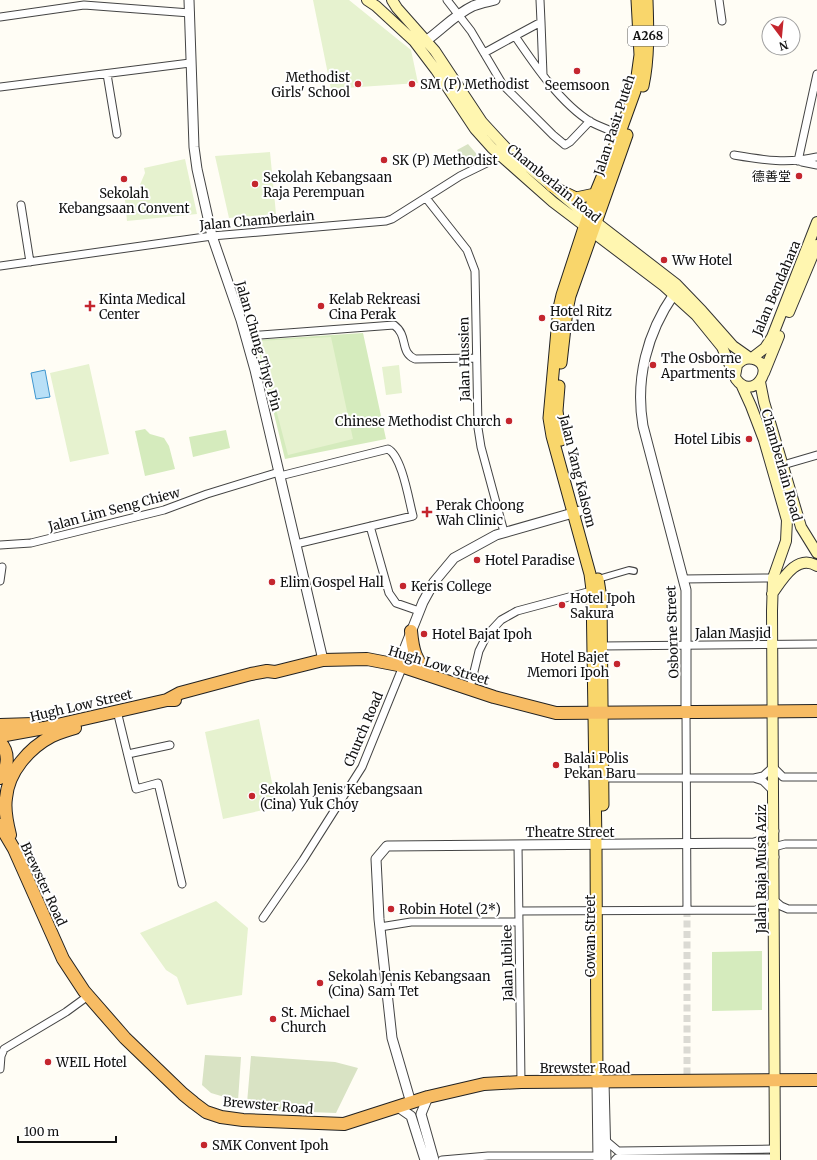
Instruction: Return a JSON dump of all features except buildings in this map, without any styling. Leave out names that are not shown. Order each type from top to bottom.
[{"type":"highway","points":[[411,631],[412,645],[416,658],[429,675]]},
{"type":"highway","name":"Hugh Low Street","points":[[0,736],[44,728],[167,700],[180,700],[252,683],[269,678],[275,672],[323,660],[367,659],[400,666],[494,697],[548,712],[817,711]]},
{"type":"highway","points":[[0,725],[42,723],[63,720],[115,708],[135,708]]},
{"type":"highway","points":[[14,849],[6,818],[6,798],[10,781],[20,763],[35,748],[51,737],[135,708]]},
{"type":"highway","points":[[0,742],[5,748],[7,758],[6,766],[0,778]]},
{"type":"highway","name":"Brewster Road","points":[[0,825],[14,849],[67,966],[88,996],[136,1048],[194,1103],[206,1112],[221,1117],[277,1122],[344,1124],[428,1097],[484,1084],[520,1082],[817,1080]]},
{"type":"highway","points":[[67,966],[79,972],[90,988],[126,1028],[136,1048]]},
{"type":"main road","name":"Chamberlain Road","points":[[367,0],[376,6],[414,41],[432,64],[475,129],[501,156],[528,181],[676,284],[733,346],[751,358]]},
{"type":"main road","name":"Chamberlain Road","points":[[392,0],[397,8],[427,40],[488,130],[506,148],[551,186],[590,224],[674,294],[696,315],[718,341],[751,406],[764,440],[787,520],[786,541],[773,578]]},
{"type":"main road","name":"Jalan Pasir Puteh","points":[[590,224],[623,135],[635,91],[640,55],[637,0]]},
{"type":"main road","name":"Jalan Pasir Puteh","points":[[590,224],[595,194],[642,92],[646,72],[648,48],[647,0]]},
{"type":"main road","points":[[551,186],[576,198],[595,194]]},
{"type":"main road","name":"Jalan Bendahara","points":[[762,377],[817,222]]},
{"type":"main road","name":"Jalan Yang Kalsom","points":[[590,224],[567,277],[560,304],[556,381],[549,409],[550,426],[577,512],[590,574],[597,586],[601,646],[598,712]]},
{"type":"main road","name":"Jalan Bendahara","points":[[751,358],[766,348],[783,319],[817,246]]},
{"type":"main road","points":[[751,358],[756,360],[761,365],[762,377],[753,386],[744,386],[738,380],[736,365],[740,361],[751,358]]},
{"type":"main road","name":"Chamberlain Road","points":[[762,377],[764,402],[802,527],[817,553]]},
{"type":"main road","points":[[772,594],[792,569],[798,564],[811,562],[817,566]]},
{"type":"main road","name":"Jalan Raja Musa Aziz","points":[[773,578],[771,645],[774,831],[775,1156]]},
{"type":"main road","name":"Jalan Yang Kalsom","points":[[597,586],[598,712]]},
{"type":"main road","name":"Cowan Street","points":[[598,712],[600,844],[600,1082]]},
{"type":"street","name":"Jalan Chung Thye Pin","points":[[189,0],[190,63],[194,147],[197,168],[212,236],[246,336],[323,660]]},
{"type":"street","name":"Jalan Chung Thye Pin","points":[[190,13],[194,0]]},
{"type":"street","points":[[447,0],[484,52],[503,85],[552,135],[565,145],[570,142],[590,121]]},
{"type":"street","points":[[427,40],[473,6],[482,1],[495,0]]},
{"type":"street","points":[[540,0],[543,75]]},
{"type":"street","points":[[719,0],[722,22]]},
{"type":"street","points":[[0,17],[84,5],[190,13]]},
{"type":"street","points":[[484,52],[541,22]]},
{"type":"street","points":[[515,36],[543,75],[569,104],[590,121],[623,135]]},
{"type":"street","points":[[0,87],[190,63]]},
{"type":"street","points":[[107,74],[117,134]]},
{"type":"street","points":[[798,161],[817,74]]},
{"type":"street","points":[[734,155],[766,160],[798,161],[817,165]]},
{"type":"street","name":"Jalan Chamberlain","points":[[0,266],[212,236],[386,221],[392,219],[462,175],[501,156]]},
{"type":"street","points":[[798,161],[817,157]]},
{"type":"street","name":"Jalan Hussien","points":[[426,198],[467,250],[476,280],[477,408],[480,441],[504,532]]},
{"type":"street","points":[[21,205],[30,262]]},
{"type":"street","name":"Osborne Street","points":[[674,294],[650,339],[642,372],[640,401],[643,426],[683,580],[686,600],[687,910]]},
{"type":"street","points":[[246,336],[394,325],[399,329],[402,335],[406,352],[409,357],[415,359],[476,358]]},
{"type":"street","name":"Jalan Lim Seng Chiew","points":[[0,545],[31,543],[164,510],[207,494],[279,474],[388,449],[394,455],[401,469],[413,516],[370,526]]},
{"type":"street","points":[[783,464],[817,455]]},
{"type":"street","points":[[400,666],[419,611],[434,582],[454,558],[504,532],[577,512]]},
{"type":"street","points":[[296,544],[370,526],[389,594],[396,603],[419,611]]},
{"type":"street","points":[[0,581],[2,567]]},
{"type":"street","points":[[470,688],[479,651],[487,636],[501,620],[517,611],[597,586],[629,570],[634,570]]},
{"type":"street","points":[[683,580],[773,578]]},
{"type":"street","name":"Jalan Masjid","points":[[601,646],[817,644]]},
{"type":"street","name":"Church Road","points":[[263,918],[303,860],[362,767],[400,666]]},
{"type":"street","points":[[118,715],[136,789],[158,784],[182,884]]},
{"type":"street","points":[[128,754],[170,745]]},
{"type":"street","points":[[599,778],[754,778],[763,776],[773,767],[783,777],[817,778]]},
{"type":"street","points":[[754,778],[763,781],[773,791]]},
{"type":"street","name":"Theatre Street","points":[[380,927],[376,859],[387,846],[754,843],[764,840],[774,831]]},
{"type":"street","points":[[754,843],[774,852],[785,844],[817,844]]},
{"type":"street","name":"Jalan Jubilee","points":[[518,845],[520,1082]]},
{"type":"street","points":[[519,911],[756,910],[774,900],[781,906],[788,909],[817,909]]},
{"type":"street","points":[[756,910],[767,916],[774,924]]},
{"type":"street","points":[[411,1103],[392,1038],[380,927],[411,922],[519,922]]},
{"type":"street","points":[[0,1069],[1,1056],[4,1049],[66,1012],[88,996]]},
{"type":"street","name":"Cowan Street","points":[[600,1082],[605,1140],[602,1158]]},
{"type":"street","name":"Cowan Street","points":[[600,1082],[602,1158]]},
{"type":"street","points":[[428,1097],[421,1114],[434,1160]]},
{"type":"street","points":[[398,1107],[411,1116],[425,1160]]},
{"type":"street","points":[[605,1140],[618,1151],[775,1156]]},
{"type":"street","points":[[442,1160],[488,1156],[602,1158]]},
{"type":"street","points":[[615,1160],[617,1158],[775,1156]]},
{"type":"green space","points":[[313,0],[349,0],[411,50],[418,83],[331,89]]},
{"type":"green space","points":[[468,144],[481,159],[466,167],[457,150]]},
{"type":"green space","points":[[270,152],[276,214],[229,218],[215,156]]},
{"type":"green space","points":[[185,159],[197,214],[127,221],[125,200],[135,196],[145,173],[144,168]]},
{"type":"green space","points":[[363,333],[386,439],[285,459],[256,340]]},
{"type":"green space","points":[[331,337],[353,439],[288,455],[258,341]]},
{"type":"green space","points":[[89,364],[109,454],[70,462],[50,373]]},
{"type":"green space","points":[[399,365],[402,393],[386,395],[382,367]]},
{"type":"green space","points":[[145,429],[150,434],[164,438],[169,446],[175,469],[145,476],[135,431]]},
{"type":"green space","points":[[226,430],[230,448],[193,457],[189,437]]},
{"type":"green space","points":[[259,719],[277,807],[223,819],[205,732]]},
{"type":"green space","points":[[216,901],[248,928],[242,995],[187,1005],[177,977],[166,970],[140,933]]},
{"type":"green space","points":[[762,951],[762,1010],[712,1011],[712,952]]},
{"type":"green space","points":[[205,1055],[241,1057],[238,1101],[211,1093],[202,1085]]},
{"type":"green space","points":[[251,1056],[335,1062],[358,1068],[336,1113],[251,1110],[247,1103]]},
{"type":"water","points":[[45,370],[50,397],[36,399],[31,373]]},
{"type":"tunnel","points":[[687,910],[687,1081]]},
{"type":"place","name":"Seemsoon","points":[[577,71]]},
{"type":"place","name":"Methodist Girls' School","points":[[358,84]]},
{"type":"place","name":"SM (P) Methodist","points":[[412,84]]},
{"type":"place","name":"SK (P) Methodist","points":[[384,160]]},
{"type":"place","name":"德善堂","points":[[799,176]]},
{"type":"place","name":"Sekolah Kebangsaan Convent","points":[[124,179]]},
{"type":"place","name":"Sekolah Kebangsaan Raja Perempuan","points":[[255,184]]},
{"type":"place","name":"Ww Hotel","points":[[664,260]]},
{"type":"place","name":"Kinta Medical Center","points":[[90,306]]},
{"type":"place","name":"Kelab Rekreasi Cina Perak","points":[[321,306]]},
{"type":"place","name":"Hotel Ritz Garden","points":[[542,318]]},
{"type":"place","name":"The Osborne Apartments","points":[[653,365]]},
{"type":"place","name":"Chinese Methodist Church","points":[[509,421]]},
{"type":"place","name":"Hotel Libis","points":[[749,439]]},
{"type":"place","name":"Perak Choong Wah Clinic","points":[[427,512]]},
{"type":"place","name":"Hotel Paradise","points":[[477,560]]},
{"type":"place","name":"Elim Gospel Hall","points":[[272,582]]},
{"type":"place","name":"Keris College","points":[[403,586]]},
{"type":"place","name":"Hotel Ipoh Sakura","points":[[562,605]]},
{"type":"place","name":"Hotel Bajat Ipoh","points":[[424,634]]},
{"type":"place","name":"Hotel Bajet Memori Ipoh","points":[[617,664]]},
{"type":"place","name":"Balai Polis Pekan Baru","points":[[556,765]]},
{"type":"place","name":"Sekolah Jenis Kebangsaan (Cina) Yuk Choy","points":[[252,796]]},
{"type":"place","name":"Robin Hotel (2*)","points":[[391,909]]},
{"type":"place","name":"Sekolah Jenis Kebangsaan (Cina) Sam Tet","points":[[320,983]]},
{"type":"place","name":"St. Michael Church","points":[[273,1019]]},
{"type":"place","name":"WEIL Hotel","points":[[48,1062]]},
{"type":"place","name":"SMK Convent Ipoh","points":[[204,1145]]}]
